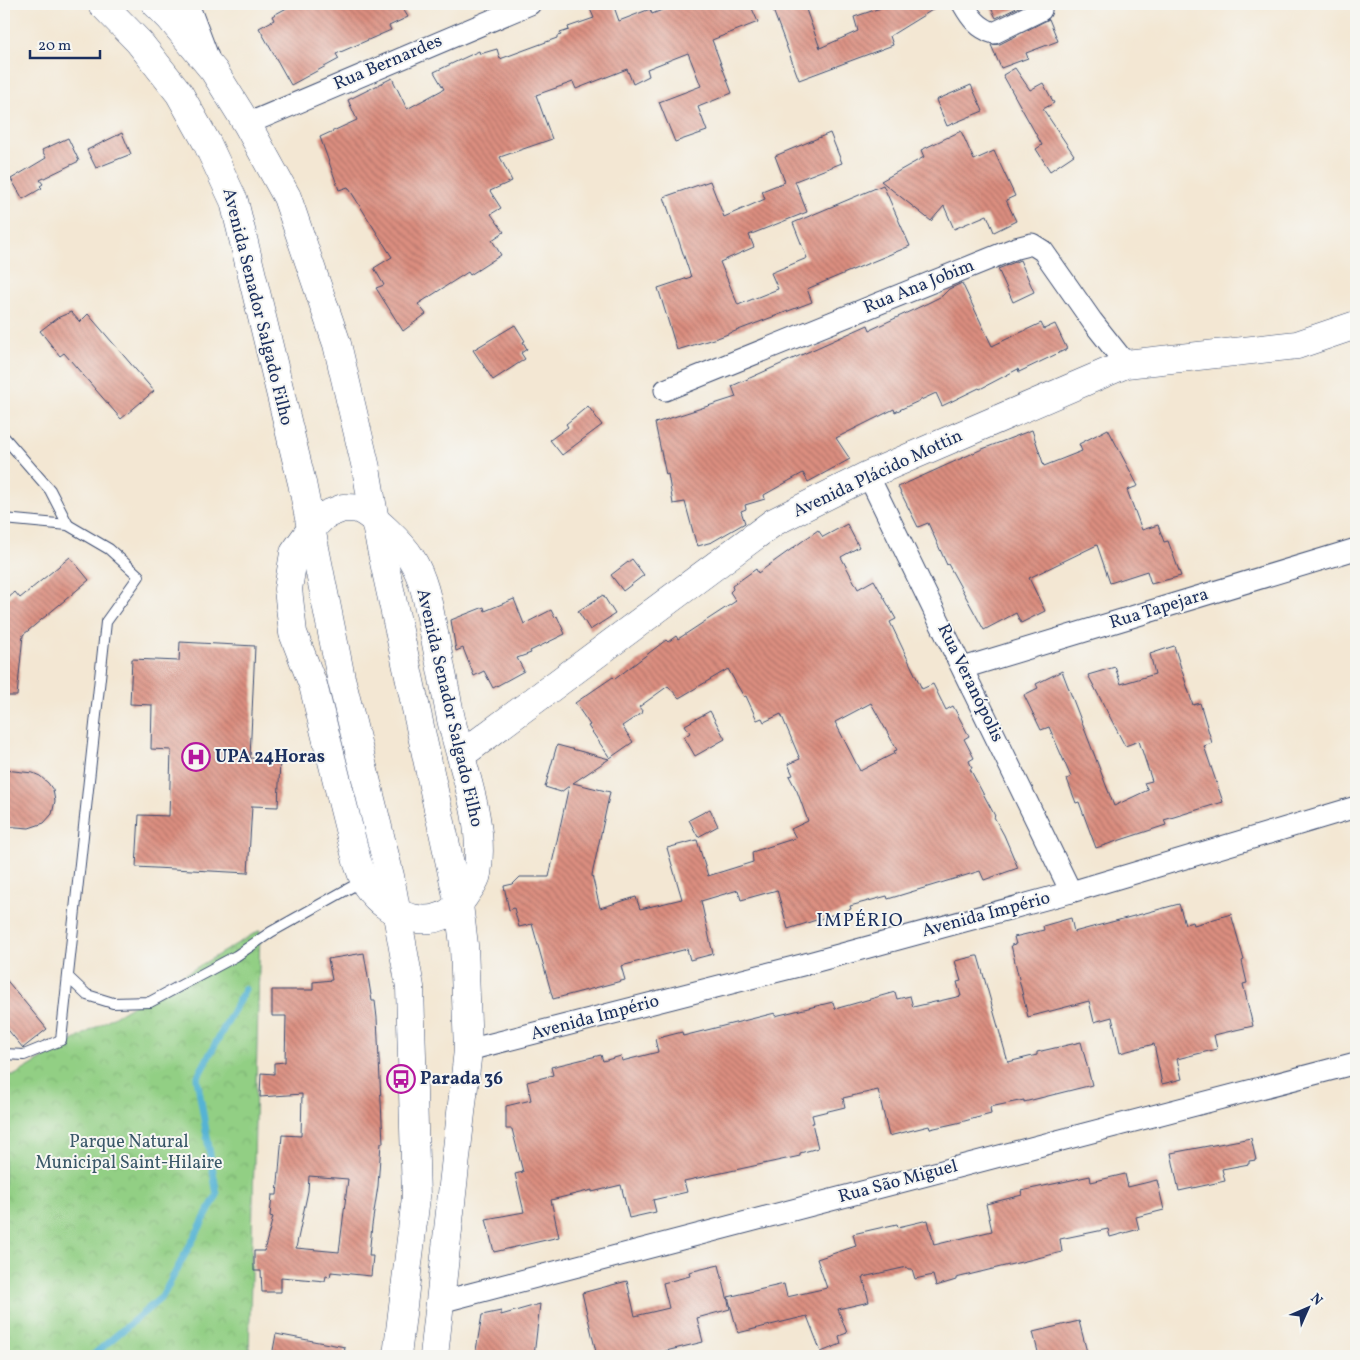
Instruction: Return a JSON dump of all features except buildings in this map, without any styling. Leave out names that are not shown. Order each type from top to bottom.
[{"type":"main road","name":"Avenida Senador Salgado Filho","points":[[102,4],[139,42],[179,93],[207,143],[234,201],[302,483],[341,678],[390,876],[410,987],[416,1197],[397,1356]]},
{"type":"main road","name":"Avenida Senador Salgado Filho","points":[[156,4],[214,71],[247,124],[287,197],[337,344],[366,468],[375,521],[459,905],[464,945],[468,1050],[434,1356]]},
{"type":"main road","name":"Avenida Plácido Mottin","points":[[461,755],[774,522],[868,475],[1126,364],[1297,345],[1356,325]]},
{"type":"main road","name":"Avenida Senador Salgado Filho","points":[[343,508],[358,509],[375,521],[393,536],[411,558],[426,592],[452,720],[474,813],[480,851],[476,877],[459,905],[446,915],[432,919],[416,920],[397,914],[381,902],[367,886],[357,861],[313,685],[293,633],[288,589],[294,553],[311,528],[325,515],[343,508]]},
{"type":"street","points":[[188,4],[214,71]]},
{"type":"street","name":"Rua Bernardes","points":[[247,124],[530,4]]},
{"type":"street","points":[[963,4],[972,20],[983,30],[994,33],[1041,10]]},
{"type":"street","name":"Rua Ana Jobim","points":[[666,390],[1016,248],[1032,244],[1042,251],[1092,321],[1126,364]]},
{"type":"street","name":"Rua Veranópolis","points":[[868,475],[1071,892]]},
{"type":"street","name":"Rua Tapejara","points":[[963,668],[1356,549]]},
{"type":"street","name":"Avenida Império","points":[[468,1050],[812,962],[1071,892],[1356,807]]},
{"type":"street","name":"Rua São Miguel","points":[[440,1302],[1356,1063]]},
{"type":"lane","points":[[4,436],[9,449],[50,490],[68,525]]},
{"type":"lane","points":[[4,519],[68,525],[109,550],[139,576],[106,622],[61,1040],[24,1055],[4,1054]]},
{"type":"lane","points":[[68,977],[87,995],[113,1004],[150,1002],[236,956],[271,932],[365,880]]},
{"type":"green space","name":"Parque Natural Municipal Saint-Hilaire","points":[[260,930],[249,1356],[4,1356],[4,1075],[15,1075]]},
{"type":"waterway","points":[[92,1356],[162,1297],[217,1195],[197,1078],[245,989]]},
{"type":"place","name":"UPA 24Horas","points":[[196,757]]},
{"type":"place","name":"Parada 36","points":[[401,1079]]},
{"type":"district","name":"IMPÉRIO","points":[[860,921]]}]
